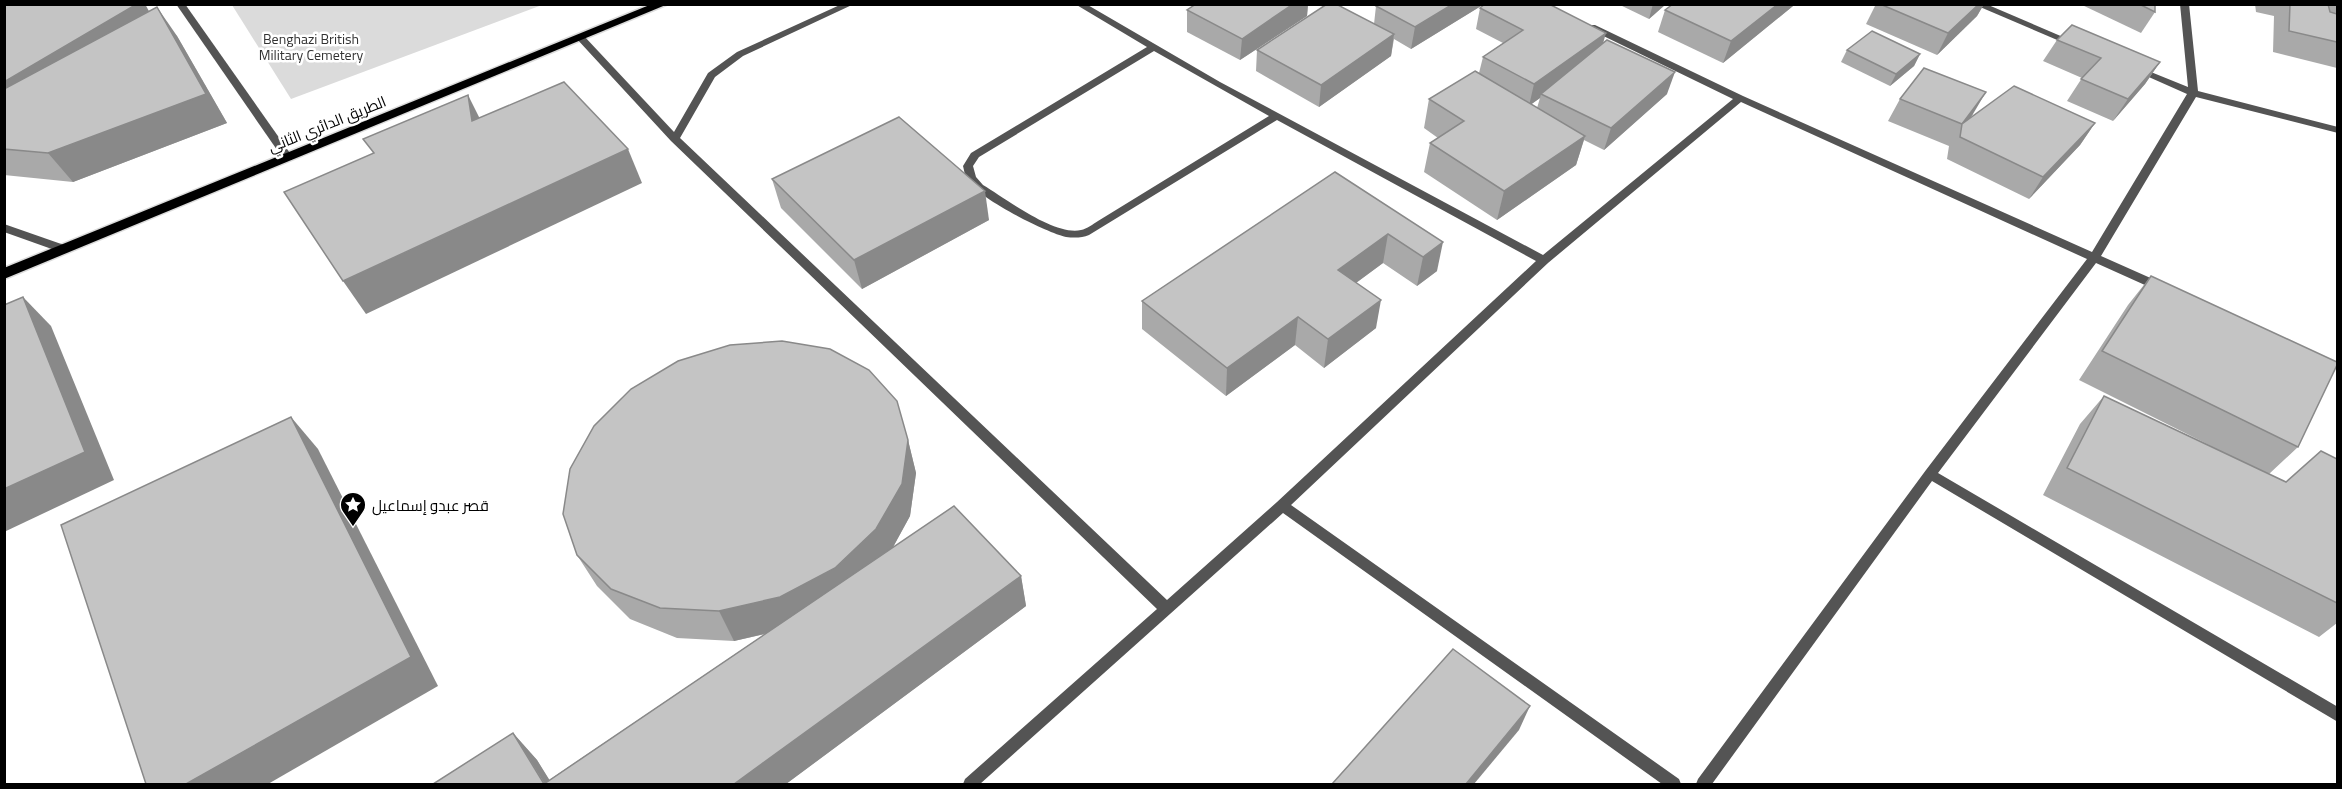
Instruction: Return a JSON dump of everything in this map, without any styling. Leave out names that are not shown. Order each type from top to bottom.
[{"type":"main road","name":"الطريق الدائري الثاني","points":[[4,274],[663,4]]},
{"type":"street","points":[[180,4],[288,158]]},
{"type":"street","points":[[675,139],[711,75],[740,54],[850,4]]},
{"type":"street","points":[[1079,4],[1278,116],[1544,260]]},
{"type":"street","points":[[1977,4],[2083,48]]},
{"type":"street","points":[[1702,784],[1930,474],[2095,256],[2193,93],[2184,4]]},
{"type":"street","points":[[1586,24],[1740,98],[2169,291]]},
{"type":"street","points":[[581,38],[675,139],[1167,609]]},
{"type":"street","points":[[1154,47],[975,155],[968,166],[971,178],[979,187],[1044,224],[1064,234],[1082,234],[1278,116]]},
{"type":"street","points":[[2126,66],[2193,93],[2337,130]]},
{"type":"street","points":[[970,784],[1282,506],[1544,260],[1740,98]]},
{"type":"street","points":[[4,228],[63,249]]},
{"type":"street","points":[[1930,474],[2337,715]]},
{"type":"street","points":[[1282,506],[1674,784]]},
{"type":"green space","name":"Benghazi British Military Cemetery","points":[[232,5],[542,5],[291,99]]},
{"type":"building","points":[[5,4],[137,4],[4,82]]},
{"type":"building","points":[[1196,4],[1293,4],[1242,39],[1187,10]]},
{"type":"building","points":[[1327,4],[1336,4],[1394,34],[1321,85],[1257,50]]},
{"type":"building","points":[[1378,4],[1453,4],[1415,27],[1376,6]]},
{"type":"building","points":[[1485,4],[1549,4],[1606,33],[1534,84],[1483,57],[1523,30],[1480,8]]},
{"type":"building","points":[[1673,4],[1778,4],[1731,41],[1665,10]]},
{"type":"building","points":[[1880,4],[1979,4],[1948,33]]},
{"type":"building","points":[[2139,4],[2155,4],[2155,12]]},
{"type":"building","points":[[2290,4],[2328,4],[2330,12],[2337,14],[2337,42],[2289,31]]},
{"type":"building","points":[[157,7],[206,94],[48,153],[4,149],[4,89]]},
{"type":"building","points":[[2072,25],[2160,62],[2128,99],[2081,79],[2101,58],[2057,40]]},
{"type":"building","points":[[1872,31],[1920,54],[1896,74],[1847,50]]},
{"type":"building","points":[[1607,40],[1675,72],[1611,128],[1541,94]]},
{"type":"building","points":[[1924,68],[1986,92],[1962,124],[1900,99]]},
{"type":"building","points":[[1475,71],[1585,136],[1504,191],[1430,143],[1464,121],[1429,99]]},
{"type":"building","points":[[564,82],[628,149],[343,281],[284,192],[374,153],[363,139],[468,95],[472,121]]},
{"type":"building","points":[[2014,86],[2095,123],[2043,177],[1960,137],[1962,124]]},
{"type":"building","points":[[899,117],[985,191],[854,260],[772,179]]},
{"type":"building","points":[[1335,172],[1443,242],[1423,257],[1388,234],[1338,270],[1381,300],[1328,339],[1298,317],[1227,368],[1142,301]]},
{"type":"building","points":[[2151,276],[2337,362],[2298,447],[2102,351]]},
{"type":"building","points":[[23,297],[85,452],[4,489],[4,305]]},
{"type":"building","points":[[782,341],[830,349],[869,370],[897,401],[908,440],[902,484],[876,529],[835,568],[780,597],[719,611],[660,608],[611,589],[577,555],[563,514],[570,469],[594,426],[631,389],[678,361],[730,345]]},
{"type":"building","points":[[2104,396],[2286,482],[2321,451],[2337,459],[2337,603],[2067,468]]},
{"type":"building","points":[[291,417],[411,657],[186,784],[146,784],[61,525]]},
{"type":"building","points":[[954,506],[1021,576],[734,784],[544,784]]},
{"type":"building","points":[[1453,649],[1530,706],[1466,784],[1332,784]]},
{"type":"building","points":[[513,733],[544,784],[433,784]]},
{"type":"place","name":"قصر عبدو إسماعيل","points":[[353,528]]}]
